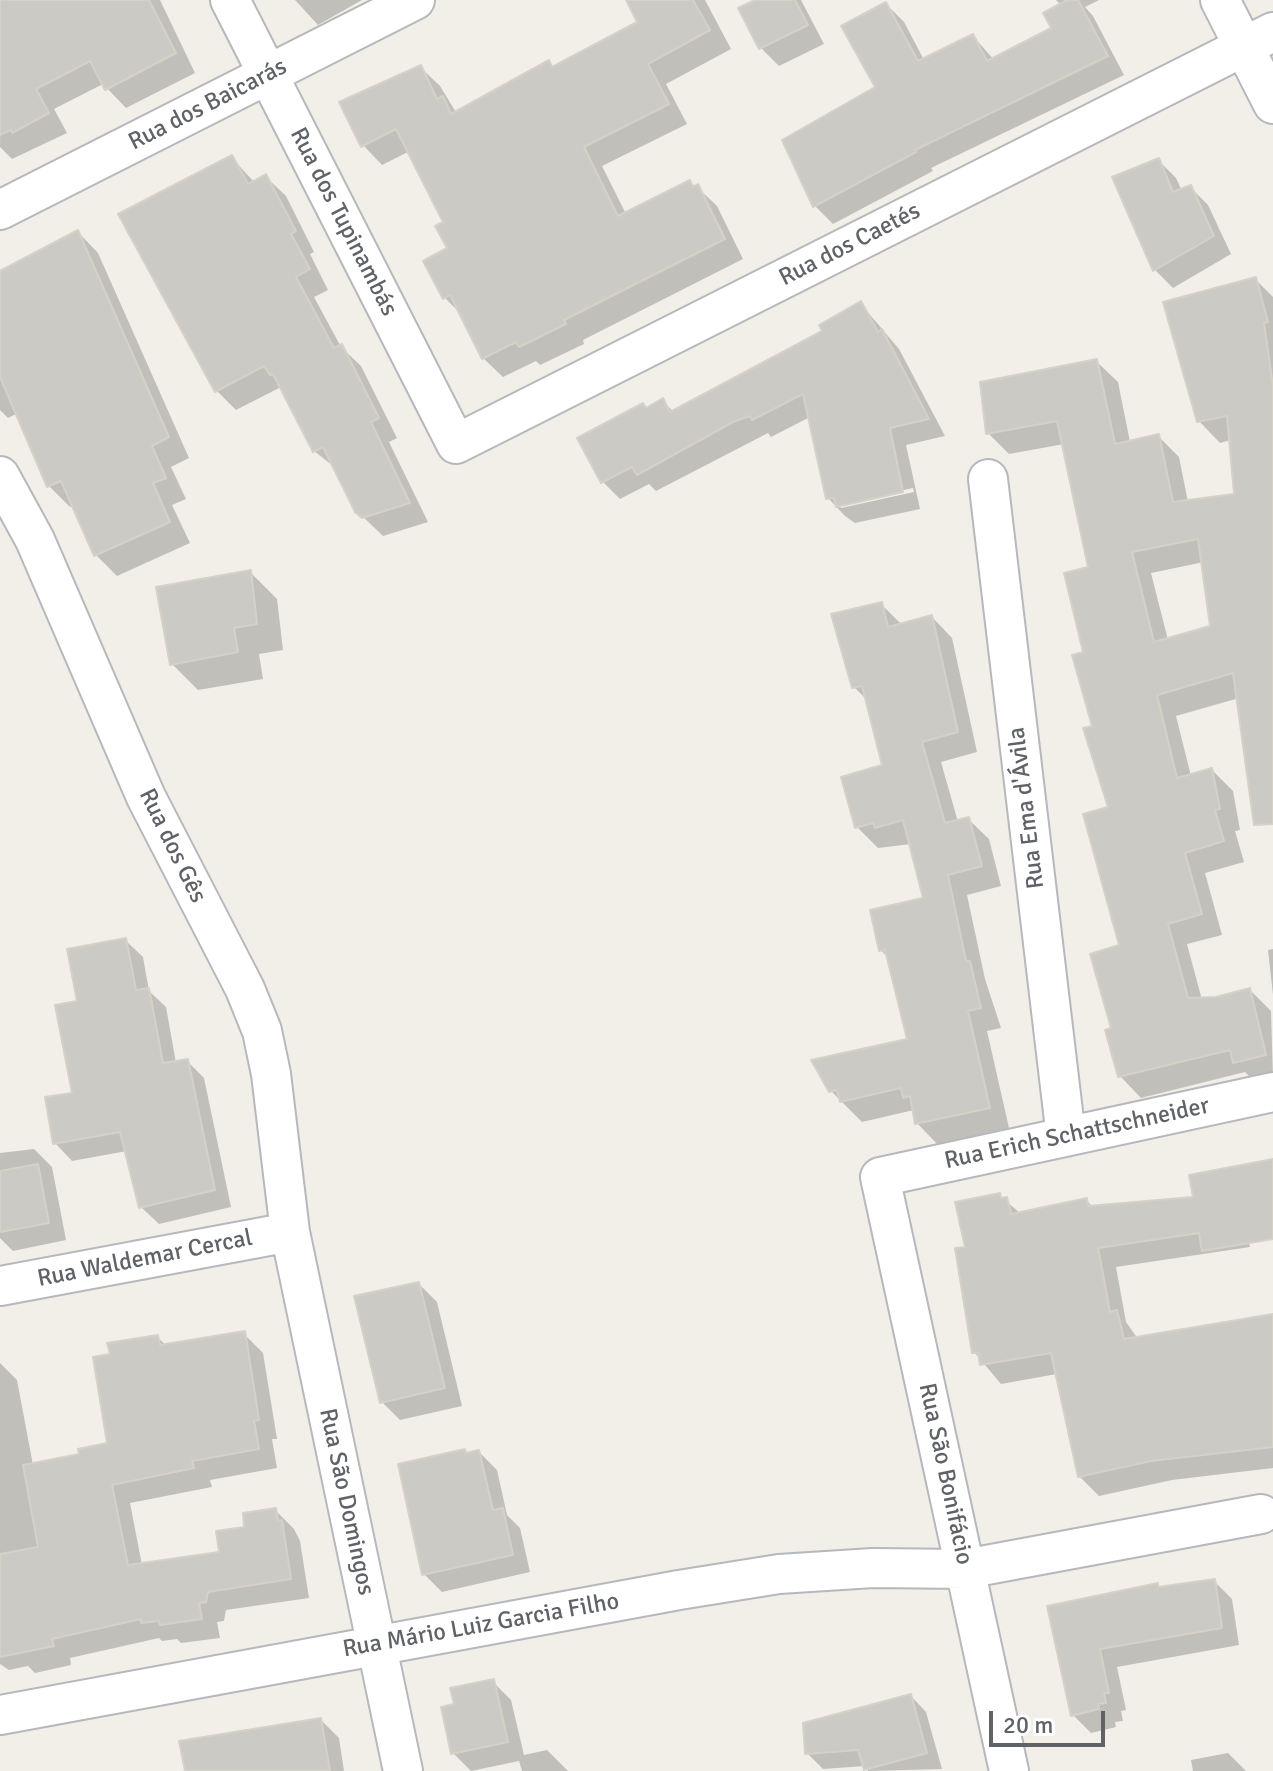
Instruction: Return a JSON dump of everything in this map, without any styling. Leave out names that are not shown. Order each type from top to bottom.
[{"type":"street","name":"Rua dos Tupinambás","points":[[230,0],[456,444]]},
{"type":"street","name":"Rua dos Baicarás","points":[[0,210],[415,0]]},
{"type":"street","points":[[1220,0],[1258,39],[1273,104]]},
{"type":"street","name":"Rua dos Caetés","points":[[456,444],[1258,39]]},
{"type":"street","name":"Rua dos Gês","points":[[0,476],[35,540],[169,846],[245,989],[262,1031],[271,1074],[290,1232]]},
{"type":"street","name":"Rua Ema d'Ávila","points":[[988,479],[1066,1137]]},
{"type":"street","name":"Rua Erich Schattschneider","points":[[880,1177],[1273,1092]]},
{"type":"street","name":"Rua São Bonifácio","points":[[880,1177],[1009,1771]]},
{"type":"street","name":"Rua Waldemar Cercal","points":[[0,1286],[290,1232]]},
{"type":"street","name":"Rua São Domingos","points":[[290,1232],[403,1771]]},
{"type":"street","name":"Rua Mário Luiz Garcia Filho","points":[[0,1715],[779,1574],[873,1568],[965,1569],[1261,1514]]},
{"type":"building","points":[[0,0],[149,0],[176,53],[105,90],[90,61],[36,89],[49,113],[12,133],[11,130],[0,135]]},
{"type":"building","points":[[626,0],[693,0],[710,30],[648,64],[669,104],[584,147],[618,216],[690,180],[693,187],[698,184],[725,239],[564,320],[566,324],[519,347],[516,342],[482,359],[450,295],[443,299],[423,261],[447,248],[435,226],[443,222],[396,129],[361,147],[339,102],[421,65],[437,99],[443,96],[451,114],[549,60],[552,67],[637,22]]},
{"type":"building","points":[[755,0],[795,0],[808,25],[759,49],[738,8]]},
{"type":"building","points":[[1067,0],[1078,0],[1108,56],[915,150],[813,207],[782,140],[875,87],[841,26],[886,2],[918,61],[973,34],[987,61],[1051,28],[1043,13]]},
{"type":"building","points":[[232,155],[248,184],[266,174],[296,231],[291,234],[310,269],[296,277],[334,348],[342,344],[379,418],[371,422],[410,503],[362,518],[355,512],[323,447],[313,452],[273,374],[270,375],[264,366],[215,392],[118,214]]},
{"type":"building","points":[[1159,158],[1173,192],[1191,185],[1214,236],[1153,271],[1112,177]]},
{"type":"building","points":[[78,230],[169,437],[152,446],[166,478],[153,483],[170,522],[94,556],[61,481],[47,487],[0,377],[0,271]]},
{"type":"building","points":[[1256,277],[1268,322],[1264,323],[1273,386],[1273,824],[1254,825],[1233,673],[1157,695],[1177,778],[1212,768],[1220,809],[1215,810],[1224,841],[1185,853],[1202,914],[1168,924],[1188,998],[1216,997],[1250,988],[1266,1055],[1233,1063],[1230,1050],[1118,1077],[1105,1030],[1111,1028],[1090,954],[1119,945],[1083,814],[1108,807],[1083,728],[1092,726],[1072,655],[1083,652],[1064,573],[1088,567],[1057,421],[986,434],[980,382],[1097,359],[1115,444],[1159,434],[1173,502],[1234,494],[1227,416],[1197,422],[1163,302]],"holes":[[[1198,539],[1210,626],[1154,642],[1132,552]]]},
{"type":"building","points":[[861,301],[878,332],[882,329],[929,419],[890,428],[903,492],[836,507],[834,498],[826,499],[803,394],[752,420],[750,416],[735,421],[637,475],[632,467],[601,483],[577,438],[643,403],[646,408],[663,398],[670,412],[822,331],[819,325]]},
{"type":"building","points":[[251,570],[257,624],[234,628],[238,652],[170,665],[156,587]]},
{"type":"building","points":[[882,602],[888,627],[932,615],[958,732],[922,742],[945,823],[969,817],[982,866],[948,875],[966,961],[970,961],[981,1008],[968,1011],[990,1108],[915,1124],[910,1096],[903,1098],[901,1088],[840,1102],[837,1090],[829,1092],[811,1060],[907,1039],[885,950],[879,951],[870,910],[923,898],[903,820],[875,828],[873,823],[855,828],[841,777],[882,765],[862,686],[852,688],[831,614]]},
{"type":"building","points":[[126,938],[136,990],[149,988],[163,1063],[188,1059],[215,1190],[139,1208],[120,1132],[53,1144],[45,1097],[72,1093],[55,1005],[77,1001],[67,949]]},
{"type":"building","points":[[1273,1159],[1273,1239],[1202,1251],[1199,1233],[1098,1248],[1110,1312],[1117,1310],[1124,1339],[1273,1314],[1273,1447],[1151,1461],[1078,1477],[1051,1353],[980,1365],[978,1353],[972,1353],[955,1248],[965,1247],[955,1202],[1000,1193],[1001,1198],[1007,1197],[1011,1214],[1087,1198],[1088,1206],[1193,1197],[1189,1175]]},
{"type":"building","points":[[38,1164],[49,1223],[0,1232],[0,1171]]},
{"type":"building","points":[[419,1282],[445,1388],[380,1403],[354,1296]]},
{"type":"building","points":[[245,1331],[259,1420],[254,1421],[259,1449],[192,1461],[194,1468],[112,1485],[128,1565],[219,1552],[216,1531],[244,1527],[243,1513],[276,1508],[278,1521],[282,1520],[291,1579],[208,1592],[206,1602],[199,1603],[202,1619],[160,1625],[159,1621],[141,1623],[141,1619],[52,1639],[54,1646],[0,1657],[0,1554],[38,1547],[23,1465],[79,1454],[78,1449],[107,1443],[93,1357],[110,1354],[107,1343],[158,1335],[160,1345]]},
{"type":"building","points":[[465,1449],[466,1453],[479,1450],[493,1510],[503,1508],[513,1555],[422,1575],[398,1464]]},
{"type":"building","points":[[1215,1579],[1222,1628],[1100,1649],[1109,1693],[1104,1693],[1106,1703],[1098,1704],[1099,1709],[1071,1716],[1047,1606],[1158,1583],[1158,1587]]},
{"type":"building","points":[[494,1679],[508,1742],[451,1754],[441,1707],[454,1704],[450,1688]]},
{"type":"building","points":[[911,1694],[927,1753],[864,1770],[858,1750],[805,1754],[803,1723]]},
{"type":"building","points":[[321,1718],[330,1771],[185,1771],[179,1741]]}]
